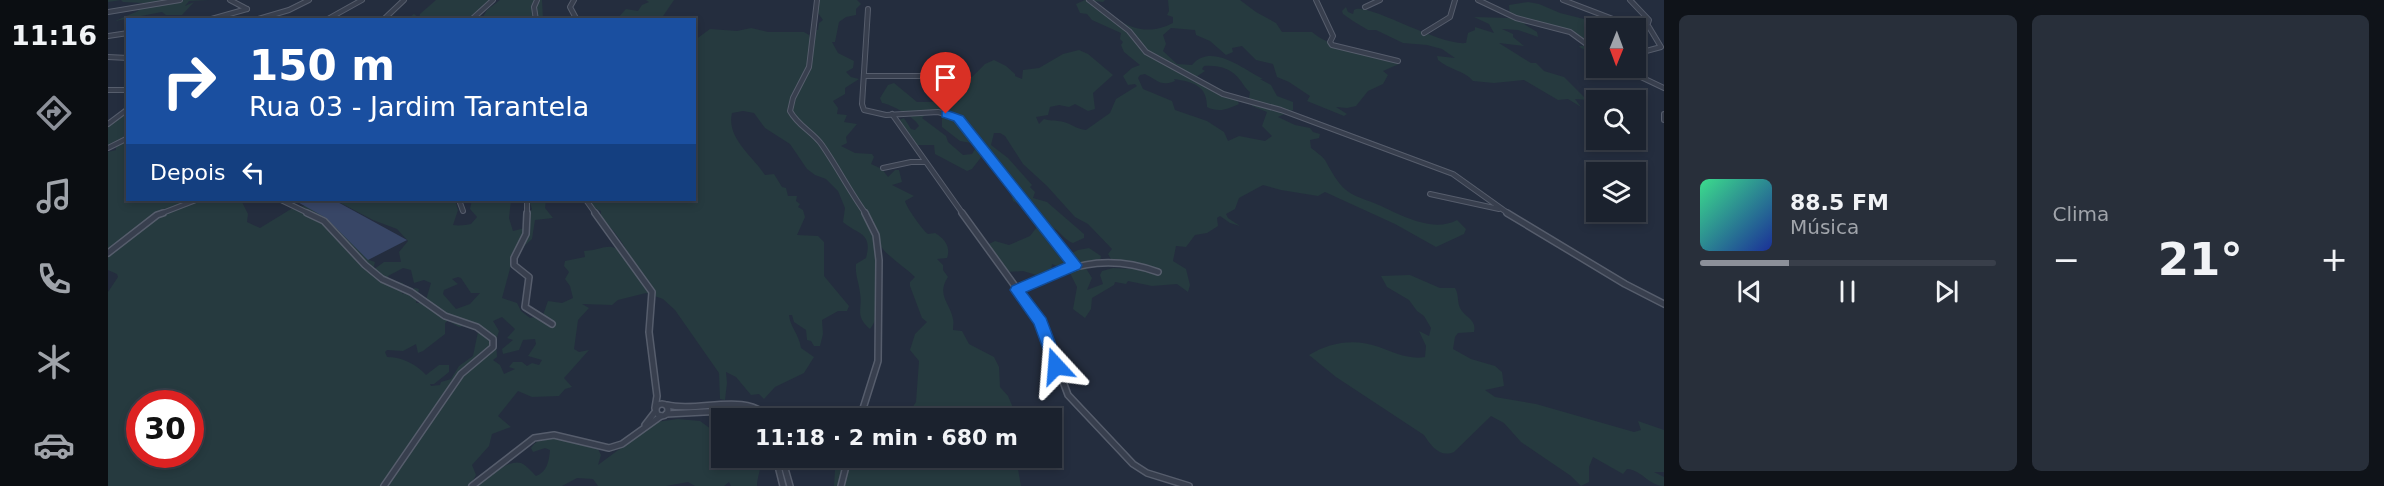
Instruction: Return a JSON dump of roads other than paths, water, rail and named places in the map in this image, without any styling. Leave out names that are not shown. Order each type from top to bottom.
[{"type":"street","points":[[108,12],[180,0]]},
{"type":"street","points":[[215,18],[247,9],[230,0]]},
{"type":"street","points":[[262,18],[290,10],[309,0]]},
{"type":"street","points":[[330,18],[362,0]]},
{"type":"street","points":[[385,18],[404,0]]},
{"type":"street","points":[[473,18],[493,0]]},
{"type":"street","points":[[536,18],[534,7],[537,0]]},
{"type":"street","points":[[574,0],[570,7],[576,18]]},
{"type":"street","points":[[817,0],[809,67],[793,98],[790,111],[796,122],[821,143],[831,162],[867,215],[876,235],[879,260],[878,361],[864,408]]},
{"type":"street","points":[[1089,0],[1129,31],[1146,52],[1223,94],[1281,110],[1447,172],[1502,209],[1618,280],[1664,304]]},
{"type":"street","points":[[1316,0],[1333,36],[1330,42],[1332,45],[1398,61]]},
{"type":"street","points":[[1365,7],[1380,0]]},
{"type":"street","points":[[1424,33],[1450,17],[1455,0]]},
{"type":"street","points":[[1478,0],[1516,18],[1570,32],[1586,44]]},
{"type":"street","points":[[1563,0],[1613,19],[1647,26],[1662,45],[1646,51]]},
{"type":"street","points":[[1630,0],[1650,22],[1647,26]]},
{"type":"street","points":[[868,9],[862,104],[866,111],[892,114],[946,114],[959,118],[1075,265]]},
{"type":"street","points":[[108,36],[126,33]]},
{"type":"street","points":[[108,57],[126,57]]},
{"type":"street","points":[[864,76],[932,76]]},
{"type":"street","points":[[1643,78],[1664,88]]},
{"type":"street","points":[[108,90],[126,90]]},
{"type":"street","points":[[108,124],[126,110]]},
{"type":"street","points":[[892,114],[1041,322],[1068,395],[1133,464],[1147,473],[1189,486]]},
{"type":"street","points":[[1664,114],[1664,120]]},
{"type":"street","points":[[108,148],[126,139]]},
{"type":"street","points":[[883,168],[911,162],[925,162]]},
{"type":"street","points":[[1430,194],[1502,209]]},
{"type":"street","points":[[108,254],[157,215],[193,201]]},
{"type":"street","points":[[283,201],[324,221],[365,265],[382,279],[411,292],[445,316],[477,327],[493,339],[493,347],[461,374],[384,486]]},
{"type":"street","points":[[459,201],[463,211]]},
{"type":"street","points":[[528,201],[526,234],[514,258],[514,265],[528,277],[525,307],[552,324]]},
{"type":"street","points":[[587,201],[652,292],[650,348],[657,396],[655,410]]},
{"type":"street","points":[[1017,290],[1075,265],[1120,263],[1140,265],[1158,272]]},
{"type":"street","points":[[472,486],[525,443],[539,436],[562,437],[609,448],[622,444],[643,427],[664,415],[669,409],[657,396]]},
{"type":"street","points":[[643,427],[661,404],[678,408],[750,405],[759,408]]},
{"type":"street","points":[[655,410],[664,415],[711,412]]},
{"type":"street","points":[[778,468],[783,486]]},
{"type":"street","points":[[785,468],[790,486]]},
{"type":"street","points":[[841,486],[846,468]]},
{"type":"water","points":[[296,201],[336,201],[407,240],[368,260],[326,218]]}]
